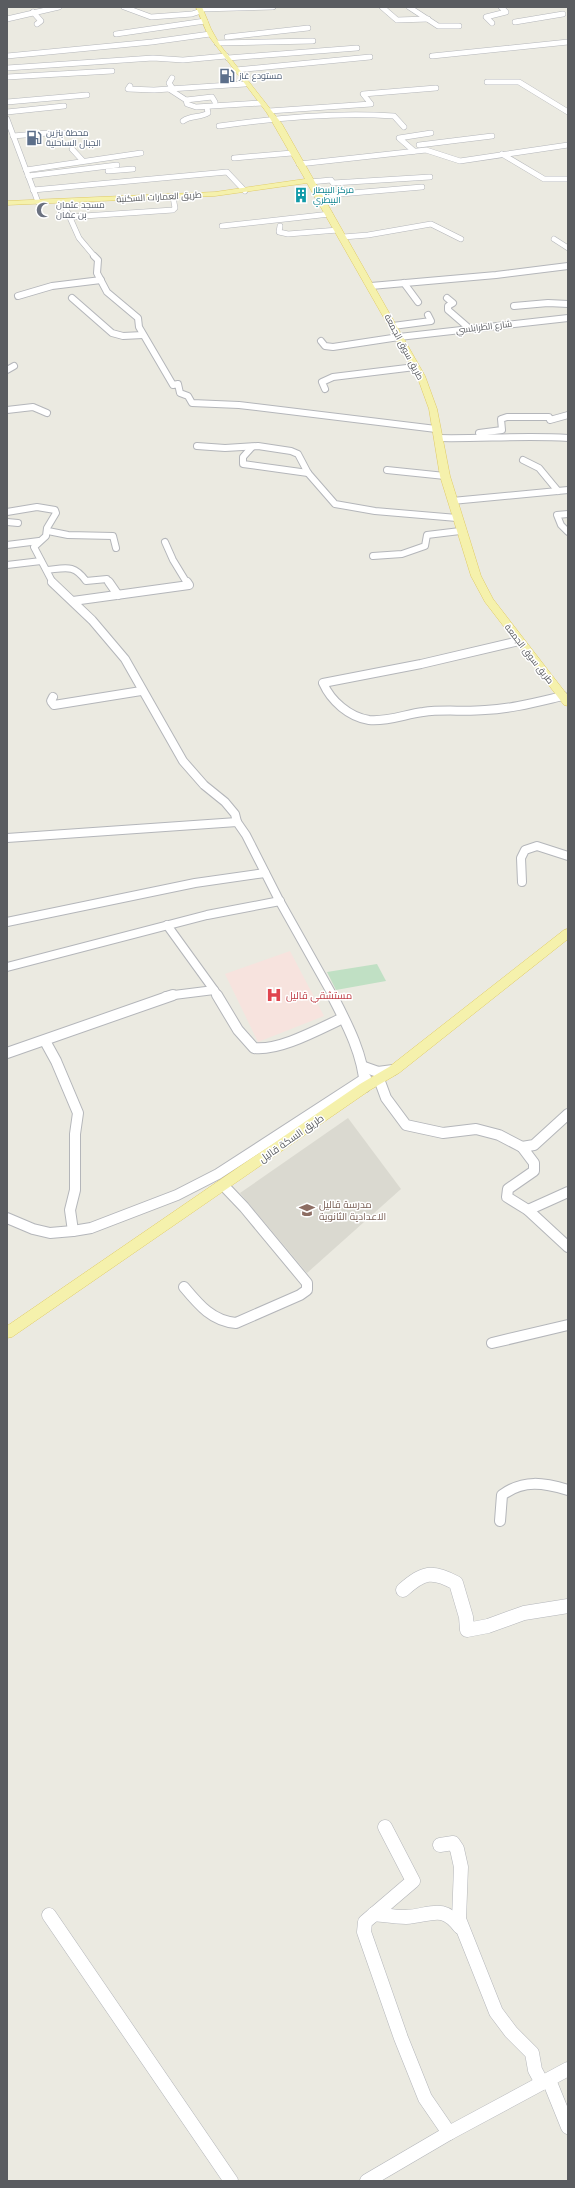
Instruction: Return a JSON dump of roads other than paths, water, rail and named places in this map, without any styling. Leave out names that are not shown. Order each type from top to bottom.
[{"type":"main road","name":"طريق سوق الجمعة","points":[[202,13],[213,38],[245,84],[269,111],[286,138],[292,153],[317,196],[330,214],[421,376],[433,409],[445,476],[460,531],[476,576],[488,600],[566,700]]},
{"type":"main road","name":"طريق العمارات السكنية","points":[[7,203],[173,197],[244,191],[310,182]]},
{"type":"main road","name":"طريق السكة قاليل","points":[[7,1333],[370,1082],[394,1070],[568,933]]},
{"type":"street","points":[[7,19],[59,7]]},
{"type":"street","points":[[124,7],[151,17],[163,27]]},
{"type":"street","points":[[151,17],[273,7]]},
{"type":"street","points":[[382,7],[397,20],[428,19]]},
{"type":"street","points":[[408,7],[442,27],[459,26]]},
{"type":"street","points":[[492,23],[486,17],[506,12],[506,10],[500,7]]},
{"type":"street","points":[[557,11],[566,16]]},
{"type":"street","points":[[33,12],[41,21],[37,24]]},
{"type":"street","points":[[116,34],[163,27],[202,13]]},
{"type":"street","points":[[515,22],[566,16]]},
{"type":"street","points":[[7,56],[308,28]]},
{"type":"street","points":[[213,38],[313,41]]},
{"type":"street","points":[[432,56],[568,42]]},
{"type":"street","points":[[7,77],[183,60],[357,48]]},
{"type":"street","points":[[236,70],[370,57]]},
{"type":"street","points":[[7,68],[153,58],[183,60]]},
{"type":"street","points":[[172,78],[169,82],[171,89],[192,106],[207,108],[262,103]]},
{"type":"street","points":[[487,82],[517,81],[568,112]]},
{"type":"street","points":[[130,86],[128,89],[171,89],[245,84]]},
{"type":"street","points":[[269,111],[371,104],[363,94],[436,88]]},
{"type":"street","points":[[7,102],[87,96]]},
{"type":"street","points":[[186,100],[212,97],[215,102]]},
{"type":"street","points":[[7,112],[64,106]]},
{"type":"street","points":[[183,121],[190,116],[205,115],[208,113],[207,108]]},
{"type":"street","points":[[219,126],[274,119],[375,114],[394,116],[404,127]]},
{"type":"street","points":[[7,120],[38,202]]},
{"type":"street","points":[[13,136],[47,133],[86,133]]},
{"type":"street","points":[[431,133],[399,138],[411,149],[434,151],[456,161],[568,145]]},
{"type":"street","points":[[299,164],[411,149],[492,136]]},
{"type":"street","points":[[72,148],[83,161]]},
{"type":"street","points":[[26,170],[141,152]]},
{"type":"street","points":[[234,158],[292,153]]},
{"type":"street","points":[[502,154],[544,179],[568,179]]},
{"type":"street","points":[[28,176],[117,165]]},
{"type":"street","points":[[94,168],[108,171],[133,169]]},
{"type":"street","points":[[33,190],[224,172],[230,175],[244,191]]},
{"type":"street","points":[[310,182],[331,180],[333,183],[354,184],[430,176]]},
{"type":"street","points":[[317,196],[422,187]]},
{"type":"street","points":[[69,217],[173,210],[175,208],[173,197]]},
{"type":"street","points":[[63,202],[79,238],[98,260],[96,270],[109,295],[138,318],[138,325],[172,385],[178,384],[177,386],[180,388],[180,393],[188,396],[192,403],[239,404],[328,417],[436,429]]},
{"type":"street","points":[[222,226],[330,214]]},
{"type":"street","points":[[280,226],[279,232],[288,234],[368,235],[431,224],[461,239]]},
{"type":"street","points":[[554,239],[568,248]]},
{"type":"street","points":[[371,286],[496,276],[568,266]]},
{"type":"street","points":[[18,296],[52,286],[101,280]]},
{"type":"street","points":[[404,283],[418,302]]},
{"type":"street","points":[[72,298],[112,333],[123,336],[143,334]]},
{"type":"street","points":[[447,298],[452,303],[448,306],[448,310],[470,329]]},
{"type":"street","points":[[514,306],[548,303],[568,304]]},
{"type":"street","points":[[393,326],[431,321],[428,314]]},
{"type":"street","name":"شارع الطرابلسي","points":[[321,341],[325,346],[333,347],[399,337],[568,318]]},
{"type":"street","points":[[7,370],[14,366]]},
{"type":"street","points":[[325,389],[322,382],[333,377],[415,367]]},
{"type":"street","points":[[7,410],[33,407],[47,413]]},
{"type":"street","points":[[470,438],[474,433],[502,430],[501,419],[507,416],[529,418],[536,416],[549,417],[550,420],[568,415]]},
{"type":"street","points":[[438,438],[485,439],[536,436],[568,438]]},
{"type":"street","points":[[197,446],[224,448],[266,447],[295,452],[298,454],[308,474],[331,498],[332,501],[341,506],[457,518]]},
{"type":"street","points":[[252,447],[250,452],[243,458],[243,464],[308,474]]},
{"type":"street","points":[[523,460],[532,462],[565,491]]},
{"type":"street","points":[[387,470],[445,476]]},
{"type":"street","points":[[452,501],[565,491]]},
{"type":"street","points":[[7,512],[32,508],[52,509],[56,513],[47,528],[48,532],[46,536],[35,544],[34,550],[61,592],[73,601],[92,620],[125,659],[183,761],[204,784],[225,802],[235,814],[237,822],[246,835],[265,874],[343,1018],[370,1082],[386,1098],[406,1125],[443,1133],[476,1129],[499,1135],[522,1147],[534,1163],[534,1171],[508,1189],[507,1197],[528,1210],[568,1247]]},
{"type":"street","points":[[568,514],[557,516],[560,525],[568,532]]},
{"type":"street","points":[[7,522],[18,523]]},
{"type":"street","points":[[373,556],[402,554],[425,546],[427,535],[460,531]]},
{"type":"street","points":[[48,532],[55,535],[113,536],[116,548]]},
{"type":"street","points":[[7,545],[39,541]]},
{"type":"street","points":[[73,601],[189,585],[173,560],[165,542]]},
{"type":"street","points":[[7,565],[41,561]]},
{"type":"street","points":[[47,570],[72,568],[79,571],[86,581],[107,579],[118,595]]},
{"type":"street","points":[[519,641],[421,664],[327,681],[323,683],[323,686],[330,696],[340,705],[369,720],[430,711],[493,710],[566,700]]},
{"type":"street","points":[[54,697],[51,701],[54,705],[142,691]]},
{"type":"street","points":[[7,838],[237,822]]},
{"type":"street","points":[[522,882],[521,858],[525,850],[537,846],[568,856]]},
{"type":"street","points":[[7,922],[195,882],[265,874]]},
{"type":"street","points":[[7,967],[167,924],[280,901]]},
{"type":"street","points":[[167,924],[214,990],[244,1040],[254,1048],[262,1049],[275,1046],[343,1018]]},
{"type":"street","points":[[7,1053],[45,1041],[166,996],[214,990]]},
{"type":"street","points":[[45,1041],[61,1073],[78,1113],[75,1134],[75,1190],[70,1210],[73,1231]]},
{"type":"street","points":[[364,1067],[378,1072],[394,1070]]},
{"type":"street","points":[[7,1218],[33,1229],[50,1232],[73,1231],[91,1228],[177,1195],[218,1174],[370,1082]]},
{"type":"street","points":[[522,1147],[534,1144],[568,1114]]},
{"type":"street","points":[[184,1287],[208,1314],[228,1323],[236,1323],[300,1295],[307,1290],[307,1283],[244,1207],[223,1185]]},
{"type":"street","points":[[528,1210],[568,1192]]},
{"type":"street","points":[[492,1343],[568,1325]]},
{"type":"street","points":[[500,1521],[502,1496],[509,1489],[535,1482],[568,1490]]},
{"type":"street","points":[[403,1590],[416,1578],[428,1573],[443,1575],[456,1583],[466,1617],[467,1630],[488,1626],[524,1613],[568,1606]]},
{"type":"street","points":[[385,1827],[413,1881],[365,1922],[364,1932],[401,2038],[425,2098],[449,2133]]},
{"type":"street","points":[[440,1845],[453,1843],[457,1849],[461,1867],[459,1919],[496,2012],[511,2032],[532,2053],[535,2070],[546,2081],[568,2127]]},
{"type":"street","points":[[374,1914],[406,1917],[439,1911],[454,1919],[464,1931]]},
{"type":"street","points":[[49,1915],[232,2181]]},
{"type":"street","points":[[367,2181],[449,2133],[504,2105],[568,2069]]},
{"type":"place","name":"مستودع غاز","points":[[227,76]]},
{"type":"place","name":"محطة بنزين الجبال الساحلية","points":[[34,138]]},
{"type":"place","name":"مركز البيطار البيطري","points":[[301,195]]},
{"type":"place","name":"مسجد عثمان بن عفان","points":[[44,210]]},
{"type":"place","name":"مستشقي قاليل","points":[[274,995]]},
{"type":"place","name":"مدرسة قاليل الاعدادية الثانوية","points":[[307,1210]]}]
